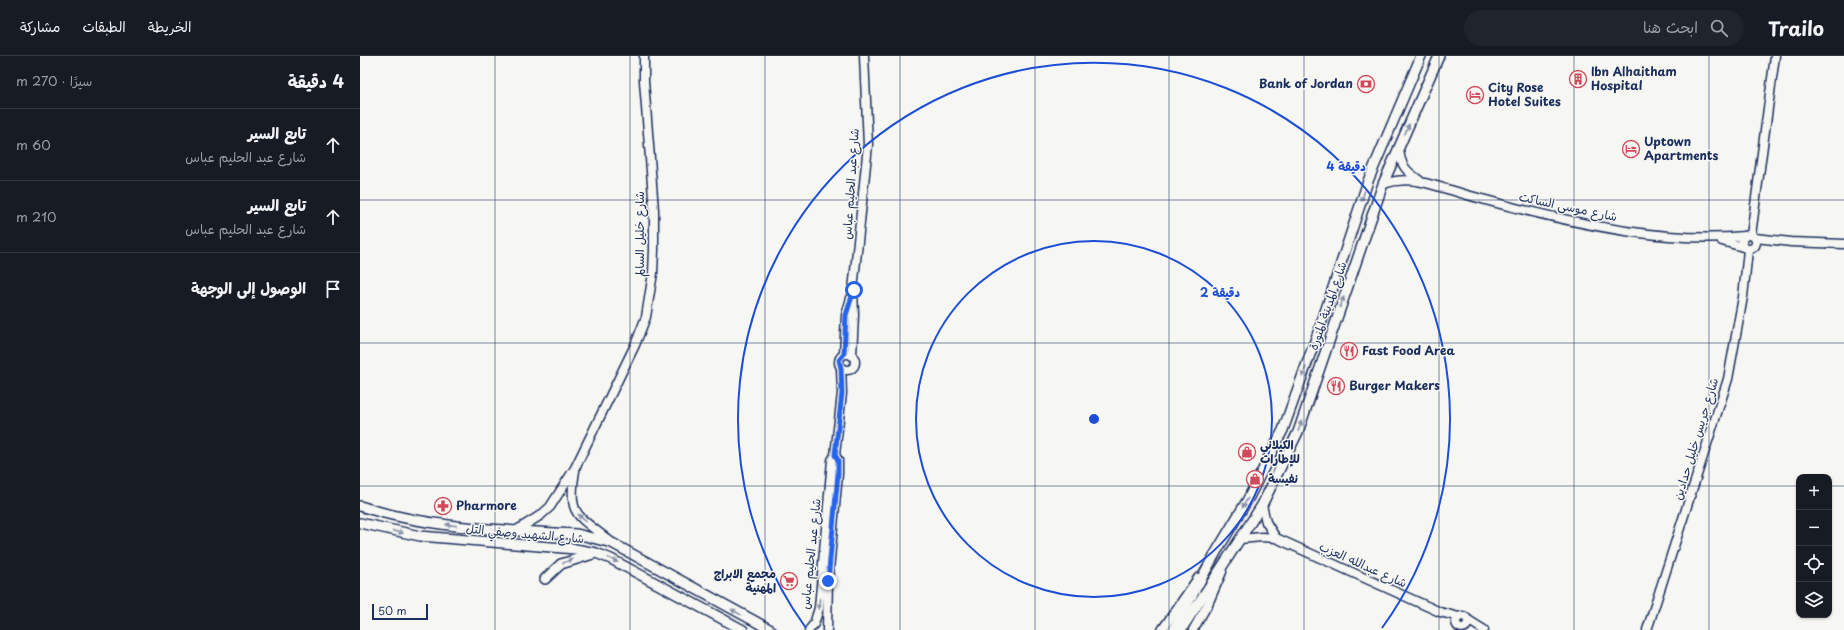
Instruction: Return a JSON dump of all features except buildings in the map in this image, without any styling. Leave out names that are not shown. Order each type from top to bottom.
[{"type":"main road","name":"شارع المدينة المنورة","points":[[1173,630],[1215,554],[1248,499],[1283,430],[1321,324],[1368,181],[1421,56]]},
{"type":"main road","name":"شارع المدينة المنورة","points":[[1181,630],[1262,505],[1298,432],[1383,184],[1439,56]]},
{"type":"main road","name":"شارع الشهيد وصفي التل","points":[[360,506],[405,518],[437,524],[576,534],[612,543],[771,630]]},
{"type":"main road","name":"شارع الشهيد وصفي التل","points":[[360,522],[420,536],[576,549],[596,553],[635,571],[743,630]]},
{"type":"main road","points":[[545,579],[561,564],[596,553]]},
{"type":"street","name":"شارع خليل السالم","points":[[517,530],[536,519],[550,507],[575,468],[646,317],[654,262],[654,210],[644,81],[644,56]]},
{"type":"street","name":"شارع عبد الحليم عباس","points":[[848,354],[854,315],[854,290],[868,145],[864,56]]},
{"type":"street","name":"شارع جريس خليل حدادين","points":[[1647,630],[1728,379],[1743,297],[1775,56]]},
{"type":"street","name":"شارع موسى الساكت","points":[[1399,147],[1400,159],[1403,166],[1420,180]]},
{"type":"street","name":"شارع موسى الساكت","points":[[1383,184],[1401,180],[1420,180],[1513,207],[1619,230],[1656,236],[1750,242],[1844,244]]},
{"type":"street","points":[[848,354],[856,363],[852,369],[846,370],[841,368],[839,360],[848,354]]},
{"type":"street","name":"شارع عبد الحليم عباس","points":[[809,630],[814,624],[818,608],[832,460],[835,455],[842,393],[841,368]]},
{"type":"street","name":"شارع عبد الحليم عباس","points":[[842,393],[852,369]]},
{"type":"street","name":"شارع عبد الحليم عباس","points":[[828,630],[828,586],[838,474],[838,460],[835,455]]},
{"type":"street","name":"شارع خليل السالم","points":[[575,468],[572,501],[576,513],[612,543]]},
{"type":"street","points":[[1262,505],[1266,522],[1276,538]]},
{"type":"street","name":"شارع عبدالله العزب","points":[[1240,539],[1262,537],[1276,538],[1458,620],[1459,628],[1470,626]]},
{"type":"street","name":"شارع المدينة المنورة","points":[[1162,630],[1215,554]]},
{"type":"street","name":"شارع المدينة المنورة","points":[[1193,630],[1208,604],[1228,558]]},
{"type":"street","points":[[1470,626],[1484,630]]},
{"type":"place","name":"Ibn Alhaitham Hospital","points":[[1578,79]]},
{"type":"place","name":"Bank of Jordan","points":[[1366,84]]},
{"type":"place","name":"City Rose Hotel Suites","points":[[1475,95]]},
{"type":"place","name":"Uptown Apartments","points":[[1631,149]]},
{"type":"place","name":"Fast Food Area","points":[[1349,351]]},
{"type":"place","name":"Burger Makers","points":[[1336,386]]},
{"type":"place","name":"الكيلاني للإطارات","points":[[1247,452]]},
{"type":"place","name":"نفيسة","points":[[1255,479]]},
{"type":"place","name":"Pharmore","points":[[443,506]]},
{"type":"place","name":"مجمع الابراج المهنية","points":[[789,581]]},
{"type":"route","points":[[828,581],[838,474],[838,460],[835,455],[842,393],[841,368],[839,360],[844,354],[846,315],[854,290]]}]
